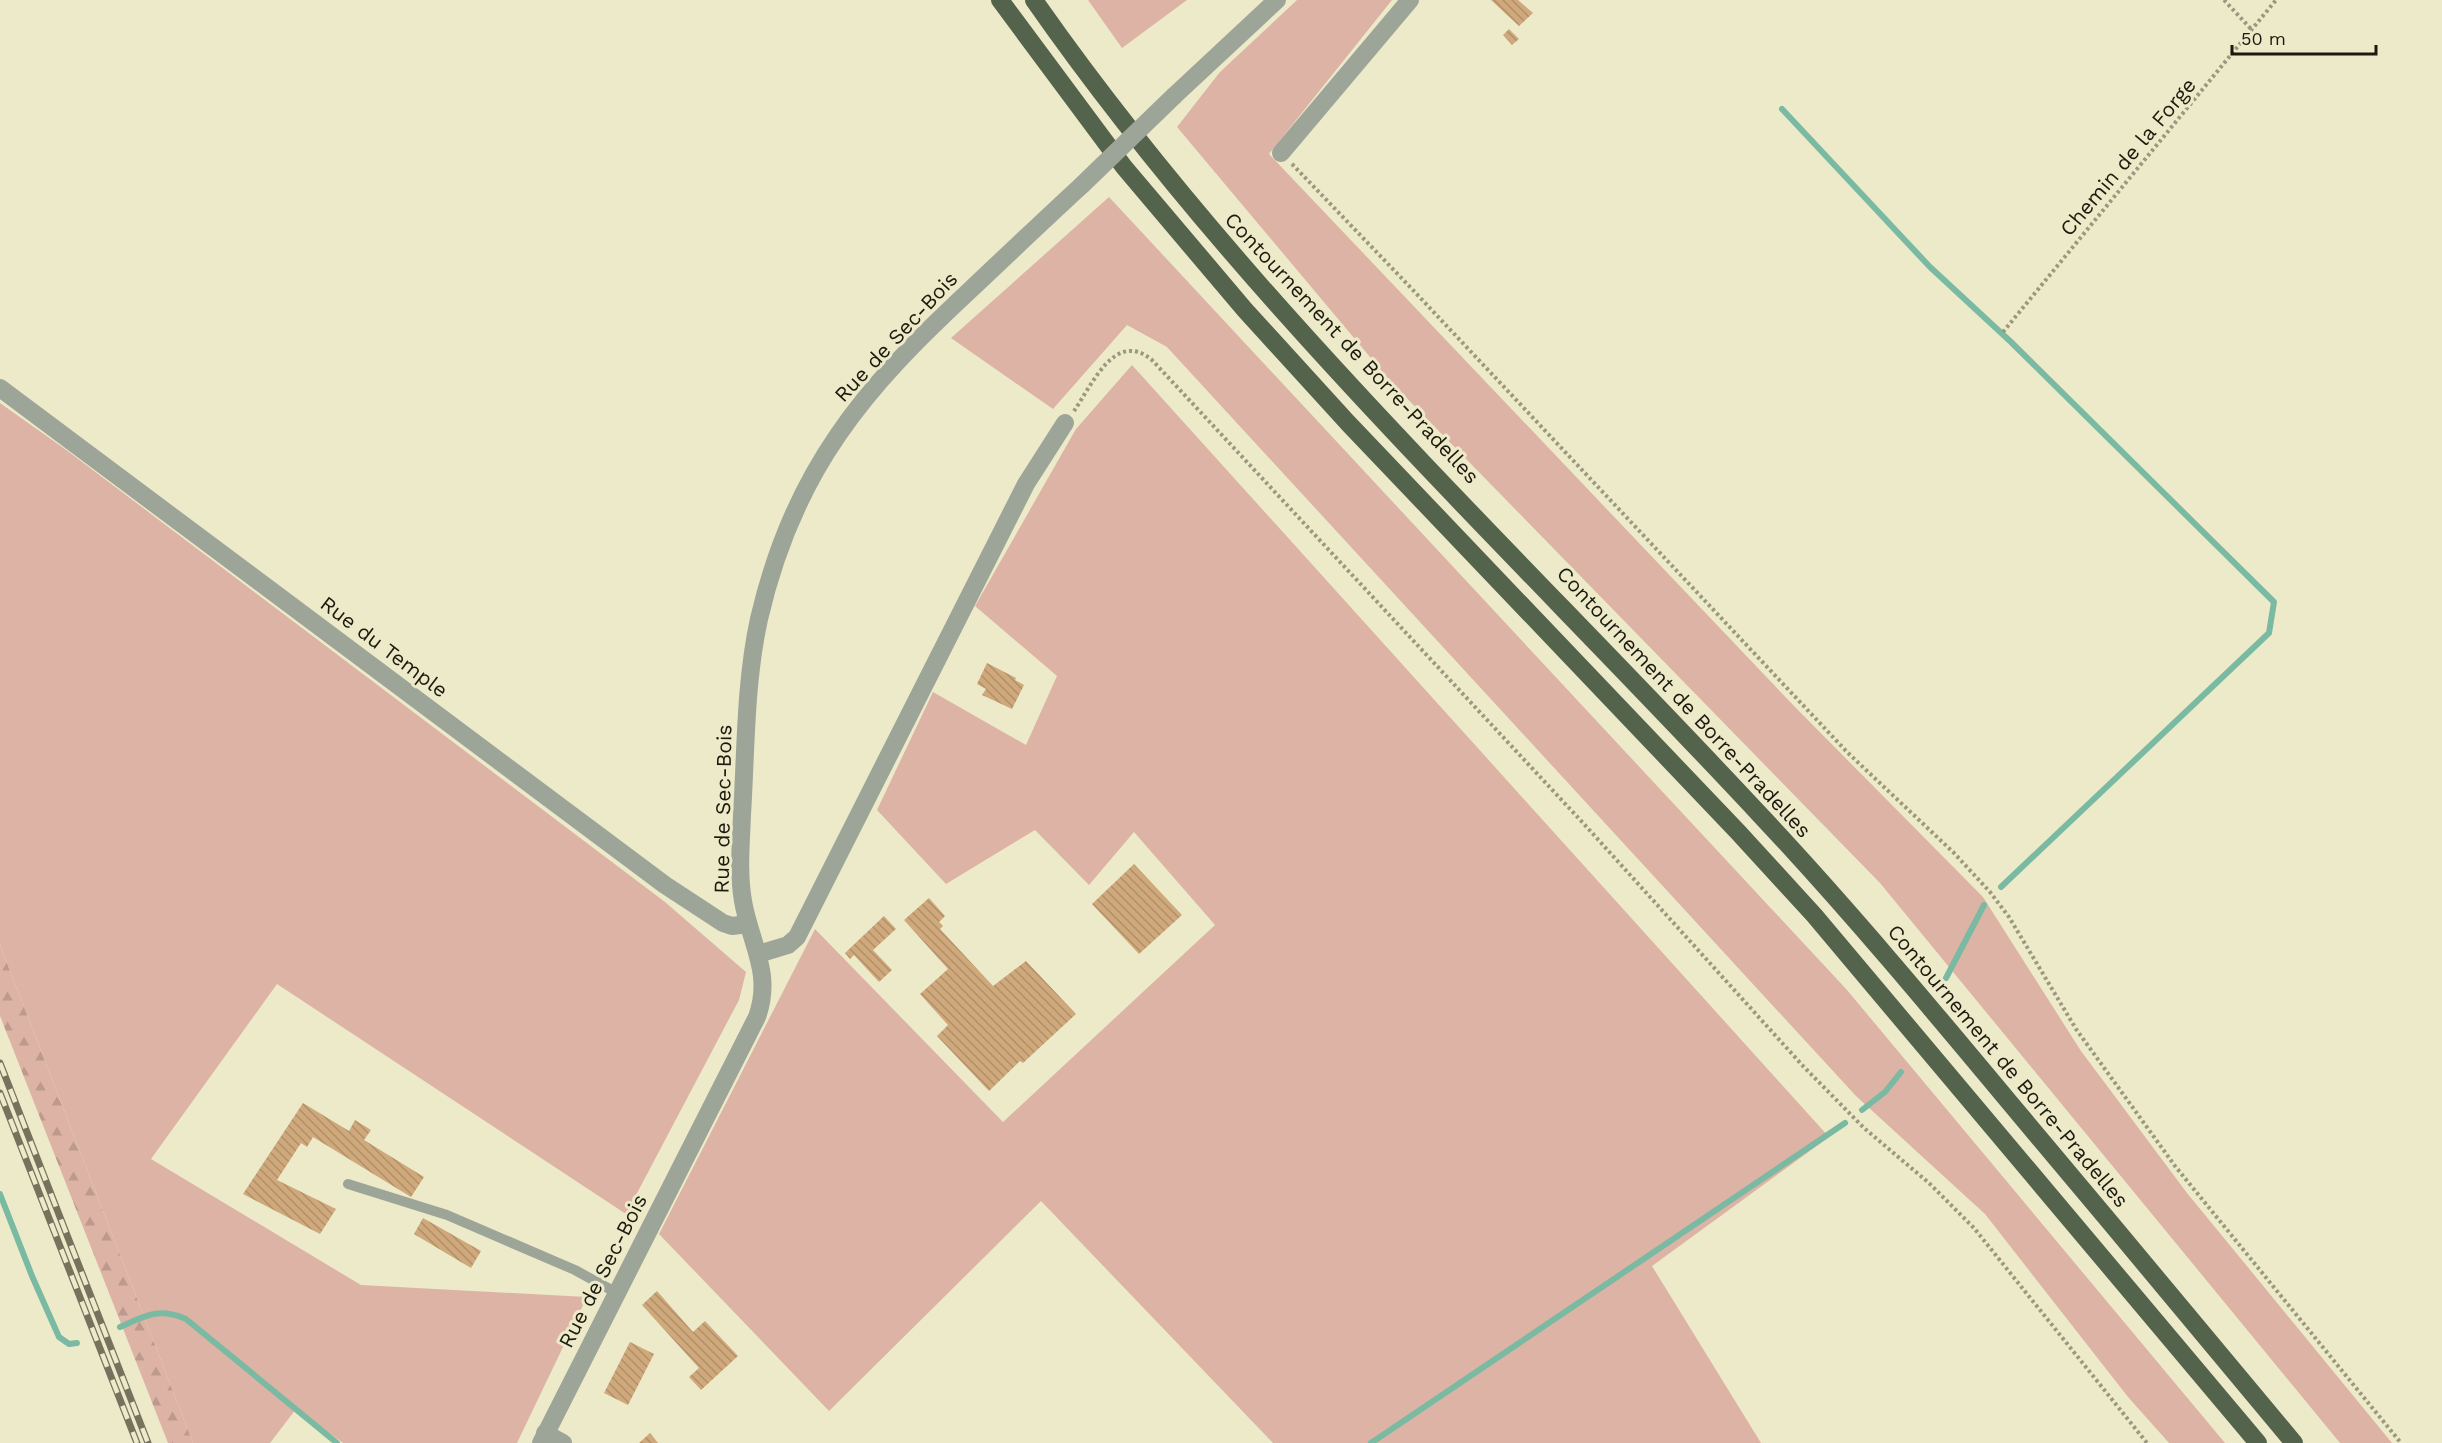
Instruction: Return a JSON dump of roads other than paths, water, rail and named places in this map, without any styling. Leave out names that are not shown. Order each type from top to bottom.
[{"type":"highway","points":[[1000,0],[1124,167],[1245,310],[1356,431],[1738,831],[1814,915],[2258,1443]]},
{"type":"highway","name":"Contournement de Borre-Pradelles","points":[[1034,0],[1136,136],[1248,272],[1384,420],[1814,873],[1904,977],[2294,1443]]},
{"type":"street","name":"Rue de Sec-Bois","points":[[543,1438],[757,1017],[762,1002],[763,980],[743,899],[740,859],[748,694],[752,658],[770,579],[784,537],[800,501],[838,434],[878,382],[933,326],[1277,0]]},
{"type":"street","points":[[1281,153],[1410,0]]},
{"type":"street","name":"Rue du Temple","points":[[0,387],[665,885],[723,923],[732,926],[748,924]]},
{"type":"street","points":[[758,954],[788,945],[797,937],[1026,484],[1065,423]]},
{"type":"street","points":[[543,1438],[563,1443]]},
{"type":"lane","points":[[348,1184],[447,1215],[575,1270],[617,1293]]},
{"type":"waterway","points":[[1782,109],[1930,267],[2011,342],[2274,602],[2269,633],[2001,887]]},
{"type":"waterway","points":[[1946,978],[1984,905]]},
{"type":"waterway","points":[[1862,1110],[1885,1092],[1901,1072]]},
{"type":"waterway","points":[[1371,1443],[1845,1123]]},
{"type":"waterway","points":[[0,1194],[59,1337],[69,1344],[77,1343]]},
{"type":"waterway","points":[[120,1327],[144,1316],[159,1313],[186,1319],[337,1443]]},
{"type":"railway","points":[[0,1063],[148,1443]]},
{"type":"railway","points":[[0,1093],[137,1443]]}]
